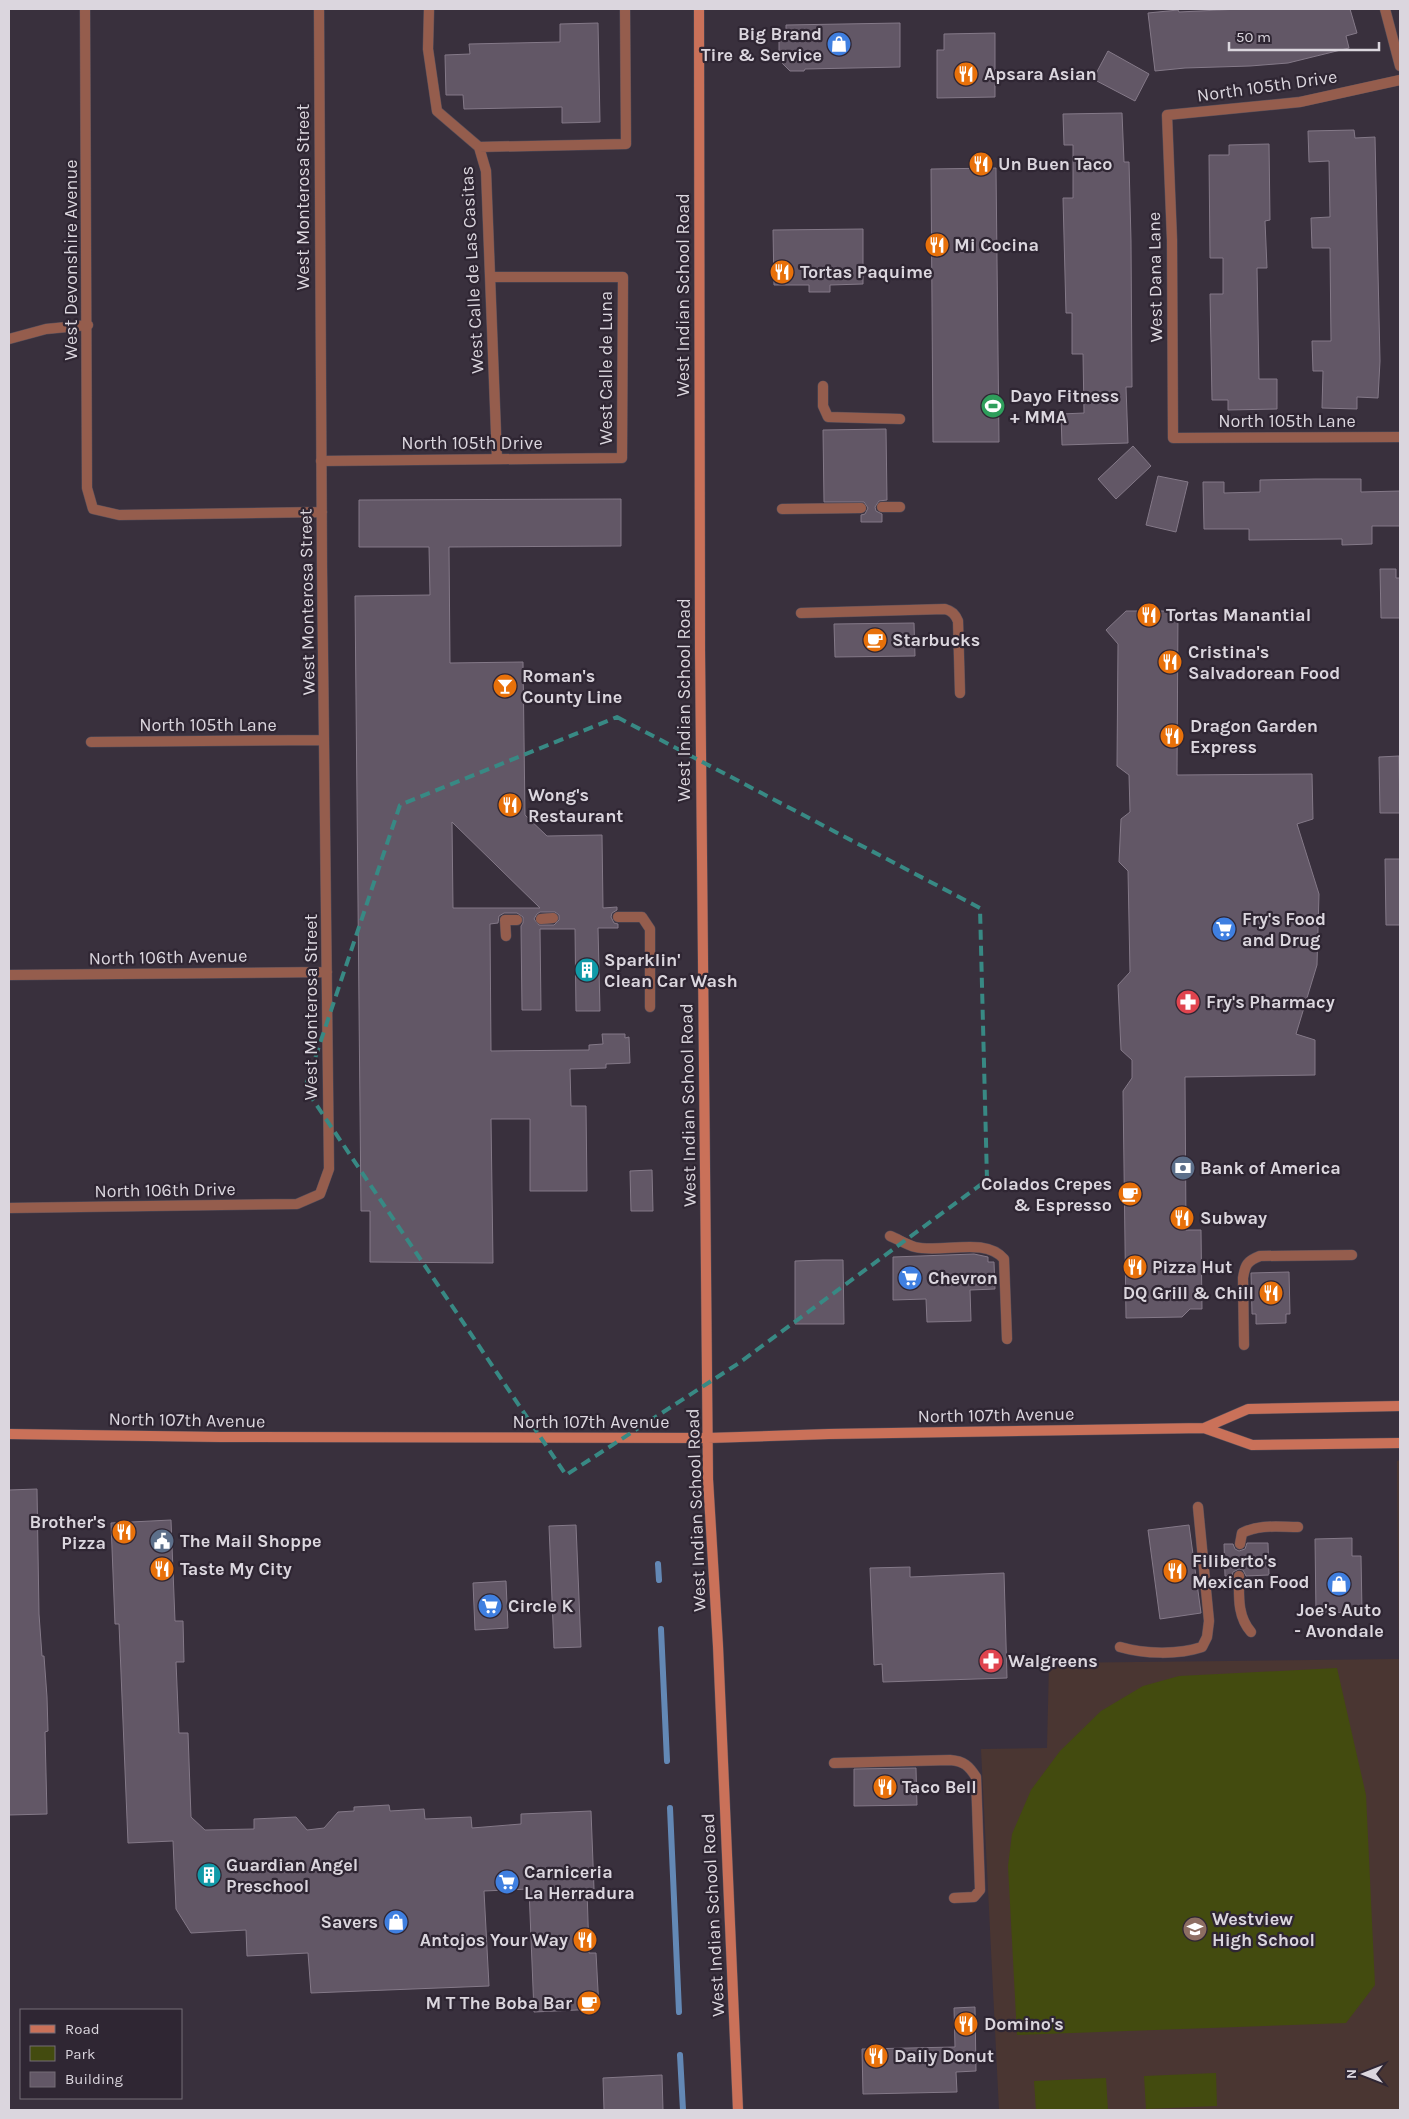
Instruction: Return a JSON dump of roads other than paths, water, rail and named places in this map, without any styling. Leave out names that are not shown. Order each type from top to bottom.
[{"type":"main road","name":"West Indian School Road","points":[[699,9],[700,660],[708,1479],[718,1646],[738,2110]]},
{"type":"main road","name":"North 107th Avenue","points":[[1204,1428],[1248,1409],[1400,1406]]},
{"type":"main road","name":"North 107th Avenue","points":[[9,1434],[240,1437],[708,1438],[1204,1428],[1252,1445],[1400,1443]]},
{"type":"street","name":"West Devonshire Avenue","points":[[85,9],[88,325],[87,488],[93,509],[119,515],[322,512]]},
{"type":"street","name":"West Monterosa Street","points":[[318,9],[329,1169],[320,1194]]},
{"type":"street","name":"West Calle de Las Casitas","points":[[432,9],[428,49],[437,111],[479,147],[486,171],[497,459]]},
{"type":"street","points":[[479,147],[626,144],[625,9]]},
{"type":"street","points":[[1385,9],[1400,66]]},
{"type":"street","name":"North 105th Drive","points":[[1167,115],[1300,102],[1400,80]]},
{"type":"street","name":"West Dana Lane","points":[[1167,115],[1172,240],[1173,438]]},
{"type":"street","name":"West Calle de Luna","points":[[491,277],[623,277],[622,458]]},
{"type":"street","points":[[9,339],[46,329],[88,325]]},
{"type":"street","points":[[823,386],[823,406],[828,417],[900,419]]},
{"type":"street","name":"North 105th Lane","points":[[1173,438],[1400,437]]},
{"type":"street","name":"North 105th Drive","points":[[321,461],[622,458]]},
{"type":"street","points":[[882,507],[900,507]]},
{"type":"street","points":[[782,509],[861,508]]},
{"type":"street","points":[[801,613],[944,609],[951,611],[958,621],[960,694]]},
{"type":"street","name":"North 105th Lane","points":[[92,742],[324,740]]},
{"type":"street","points":[[618,917],[642,917],[650,928],[650,1008]]},
{"type":"street","points":[[541,919],[553,918]]},
{"type":"street","points":[[506,936],[505,920],[517,920]]},
{"type":"street","name":"North 106th Avenue","points":[[9,975],[327,972]]},
{"type":"street","name":"North 106th Drive","points":[[9,1208],[296,1204],[320,1194]]},
{"type":"street","points":[[890,1236],[915,1248],[986,1248],[999,1252],[1004,1259],[1007,1339]]},
{"type":"street","points":[[1244,1345],[1243,1278],[1245,1267],[1249,1260],[1260,1256],[1352,1255]]},
{"type":"street","points":[[1120,1647],[1133,1651],[1148,1652],[1191,1651],[1202,1647],[1207,1637],[1209,1621],[1198,1507]]},
{"type":"street","points":[[1240,1544],[1242,1533],[1250,1529],[1260,1527],[1298,1527]]},
{"type":"street","points":[[1240,1576],[1240,1608],[1244,1624],[1251,1632]]},
{"type":"street","points":[[834,1763],[950,1760],[962,1761],[970,1768],[976,1777],[980,1890],[974,1897],[954,1898]]},
{"type":"waterway","points":[[658,1564],[659,1580]]},
{"type":"waterway","points":[[661,1629],[667,1761]]},
{"type":"waterway","points":[[670,1808],[679,2012]]},
{"type":"waterway","points":[[680,2055],[683,2110]]},
{"type":"place","name":"Big Brand Tire & Service","points":[[839,44]]},
{"type":"place","name":"Apsara Asian","points":[[966,74]]},
{"type":"place","name":"Un Buen Taco","points":[[981,164]]},
{"type":"place","name":"Mi Cocina","points":[[937,245]]},
{"type":"place","name":"Tortas Paquime","points":[[782,272]]},
{"type":"place","name":"Dayo Fitness + MMA","points":[[993,406]]},
{"type":"place","name":"Tortas Manantial","points":[[1149,615]]},
{"type":"place","name":"Starbucks","points":[[875,640]]},
{"type":"place","name":"Cristina's Salvadorean Food","points":[[1170,662]]},
{"type":"place","name":"Roman's County Line","points":[[505,686]]},
{"type":"place","name":"Dragon Garden Express","points":[[1172,736]]},
{"type":"place","name":"Wong's Restaurant","points":[[510,805]]},
{"type":"place","name":"Fry's Food and Drug","points":[[1224,929]]},
{"type":"place","name":"Sparklin' Clean Car Wash","points":[[587,970]]},
{"type":"place","name":"Fry's Pharmacy","points":[[1188,1002]]},
{"type":"place","name":"Bank of America","points":[[1183,1168]]},
{"type":"place","name":"Colados Crepes & Espresso","points":[[1130,1194]]},
{"type":"place","name":"Subway","points":[[1182,1218]]},
{"type":"place","name":"Pizza Hut","points":[[1135,1267]]},
{"type":"place","name":"Chevron","points":[[910,1278]]},
{"type":"place","name":"DQ Grill & Chill","points":[[1271,1293]]},
{"type":"place","name":"Brother's Pizza","points":[[124,1532]]},
{"type":"place","name":"The Mail Shoppe","points":[[162,1541]]},
{"type":"place","name":"Taste My City","points":[[162,1569]]},
{"type":"place","name":"Filiberto's Mexican Food","points":[[1175,1571]]},
{"type":"place","name":"Joe's Auto - Avondale","points":[[1339,1584]]},
{"type":"place","name":"Circle K","points":[[490,1606]]},
{"type":"place","name":"Walgreens","points":[[991,1661]]},
{"type":"place","name":"Taco Bell","points":[[885,1787]]},
{"type":"place","name":"Guardian Angel Preschool","points":[[209,1875]]},
{"type":"place","name":"Carniceria La Herradura","points":[[507,1882]]},
{"type":"place","name":"Savers","points":[[396,1922]]},
{"type":"place","name":"Westview High School","points":[[1195,1929]]},
{"type":"place","name":"Antojos Your Way","points":[[585,1940]]},
{"type":"place","name":"M T The Boba Bar","points":[[589,2003]]},
{"type":"place","name":"Domino's","points":[[966,2024]]},
{"type":"place","name":"Daily Donut","points":[[876,2056]]}]
